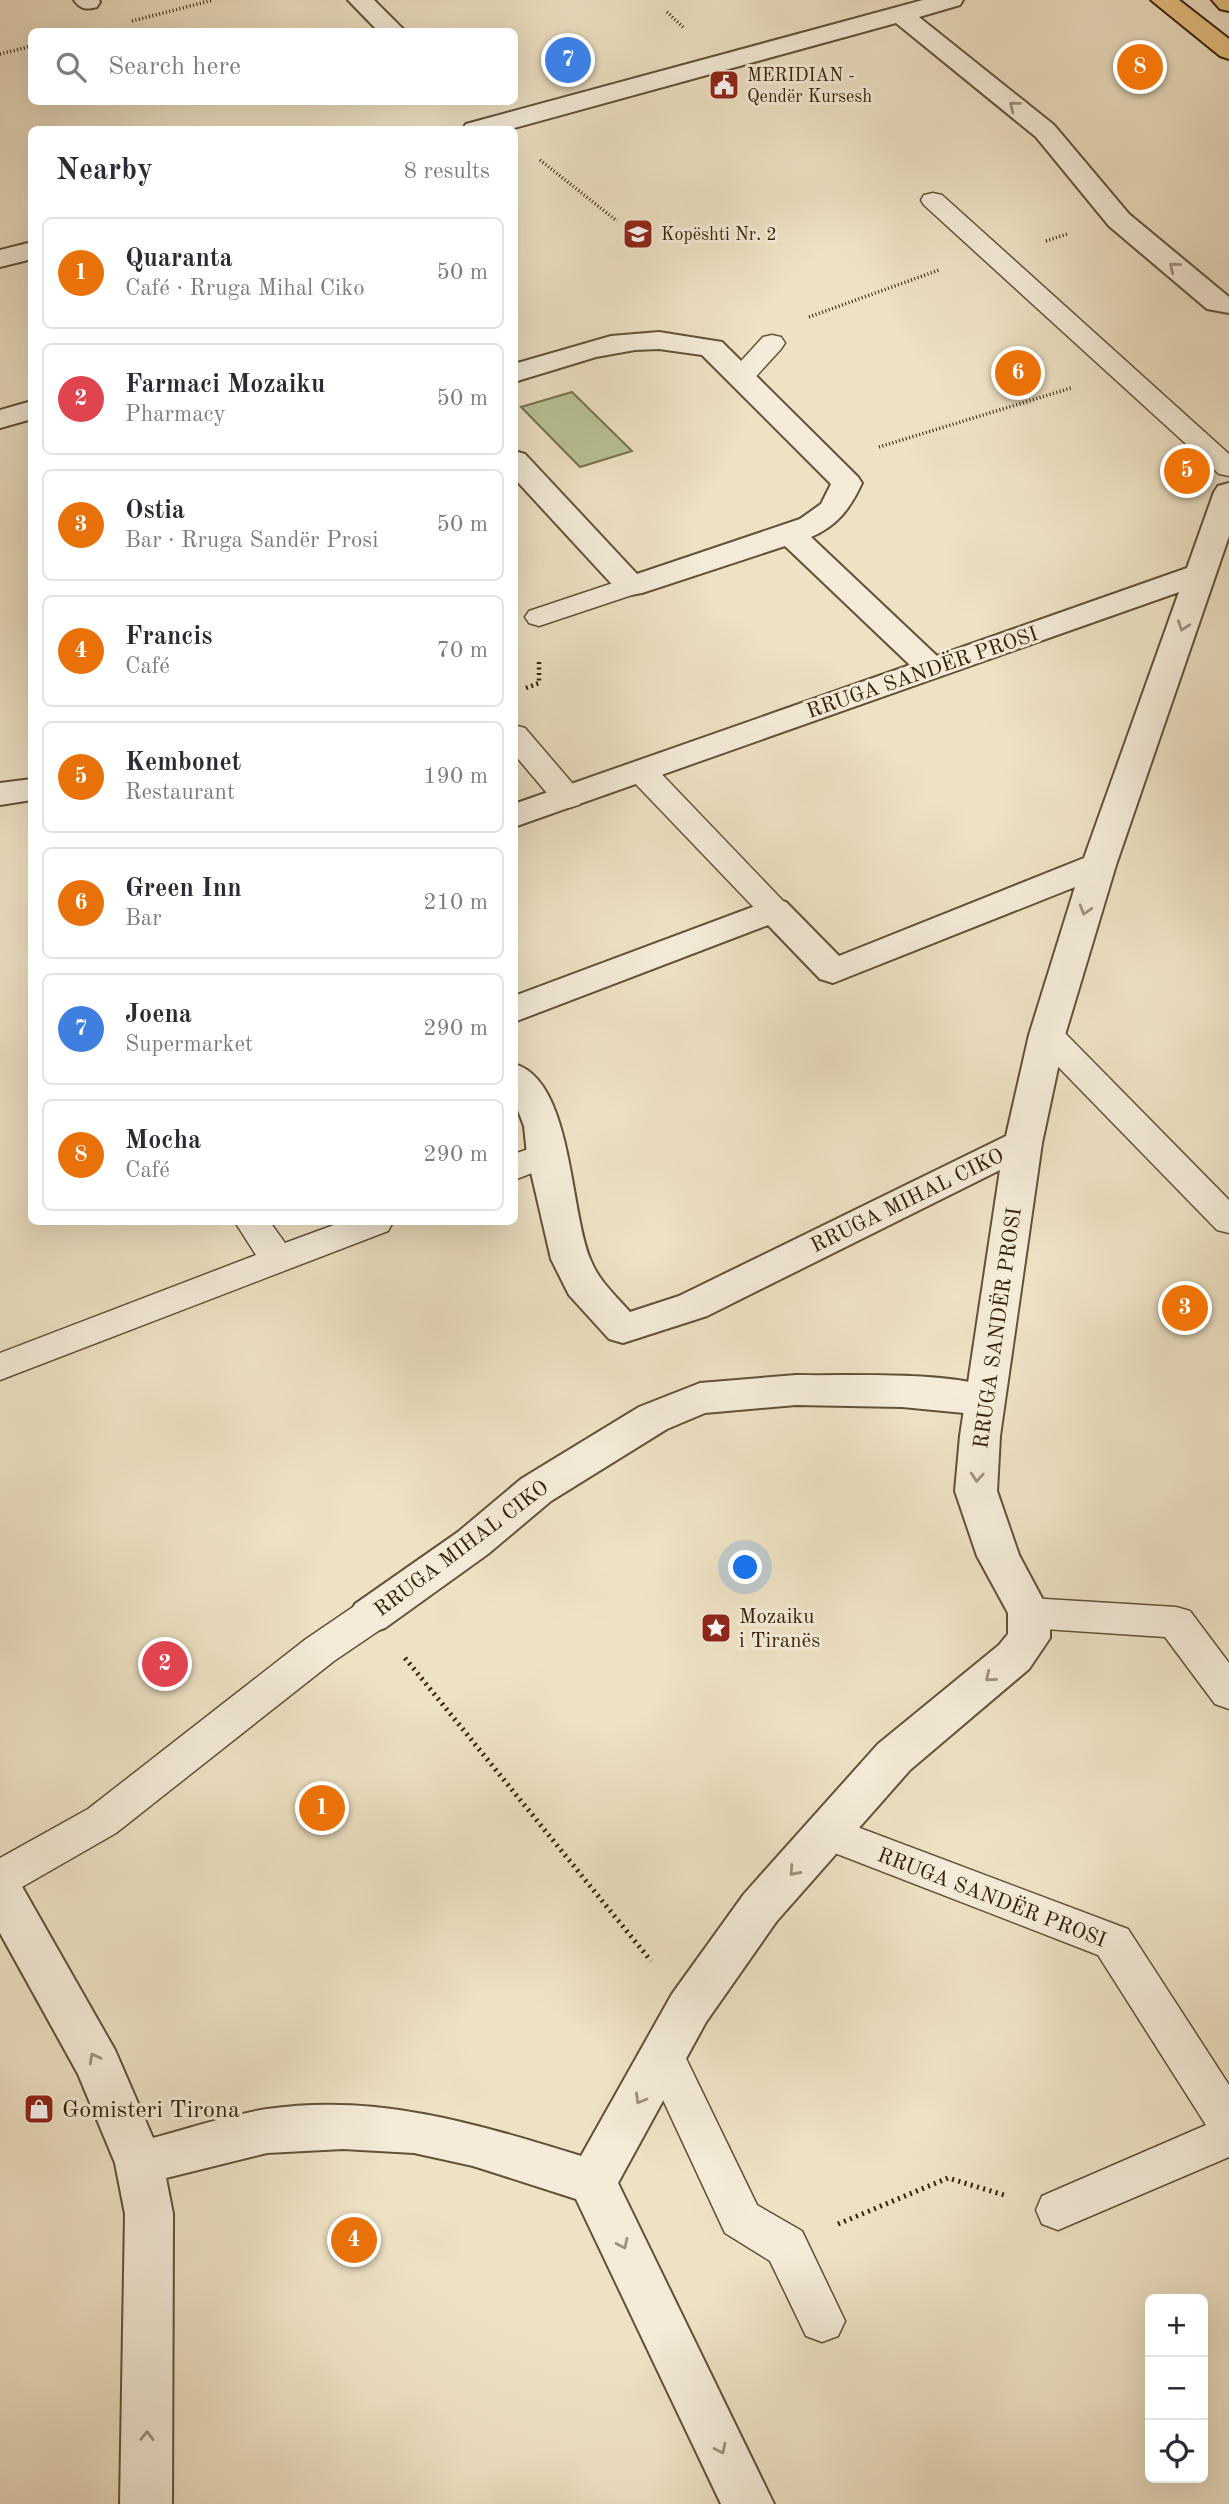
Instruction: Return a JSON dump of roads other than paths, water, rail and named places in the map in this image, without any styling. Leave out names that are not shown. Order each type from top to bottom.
[{"type":"main road","points":[[1163,0],[1229,51]]},
{"type":"main road","points":[[1224,0],[1229,4]]},
{"type":"street","points":[[360,0],[390,28]]},
{"type":"street","points":[[489,126],[914,7],[951,0]]},
{"type":"street","points":[[914,7],[1045,131],[1119,220],[1217,303],[1229,305]]},
{"type":"street","points":[[473,105],[484,126]]},
{"type":"street","points":[[518,372],[616,343],[646,338],[681,340],[712,348],[847,483],[836,509],[812,526],[631,586],[518,464]]},
{"type":"street","points":[[0,419],[28,411]]},
{"type":"street","name":"RRUGA SANDËR PROSI","points":[[1029,1613],[998,1556],[976,1492],[985,1400],[1023,1143],[1047,1035],[1099,865],[1228,500]]},
{"type":"street","points":[[790,534],[930,668]]},
{"type":"street","name":"RRUGA SANDËR PROSI","points":[[518,816],[1202,573]]},
{"type":"street","points":[[518,1008],[774,910],[834,971],[1099,865]]},
{"type":"street","name":"RRUGA MIHAL CIKO","points":[[518,1080],[532,1096],[543,1126],[530,1161],[570,1259],[583,1285],[623,1329],[693,1306],[1023,1143]]},
{"type":"street","name":"RRUGA MIHAL CIKO","points":[[370,1616],[473,1542],[536,1490],[653,1418],[700,1398],[796,1390],[902,1392],[985,1400]]},
{"type":"street","points":[[593,2182],[689,2008],[760,1908],[894,1757],[1014,1657],[1029,1638],[1029,1613]]},
{"type":"street","points":[[0,1890],[98,2065],[139,2163],[149,2214],[146,2504]]},
{"type":"street","points":[[139,2163],[267,2132],[342,2127],[414,2131],[450,2138],[593,2182],[748,2504]]},
{"type":"lane","points":[[933,200],[1229,468]]},
{"type":"lane","points":[[741,377],[772,343]]},
{"type":"lane","points":[[539,617],[631,586]]},
{"type":"lane","points":[[518,739],[568,798]]},
{"type":"lane","points":[[642,771],[774,910]]},
{"type":"lane","points":[[1047,1035],[1229,1221]]},
{"type":"lane","points":[[254,1225],[278,1260]]},
{"type":"lane","points":[[0,1367],[368,1225]]},
{"type":"lane","points":[[1029,1613],[1176,1622],[1229,1693]]},
{"type":"lane","name":"RRUGA MIHAL CIKO","points":[[0,1879],[102,1821],[320,1650],[370,1616]]},
{"type":"lane","name":"RRUGA SANDËR PROSI","points":[[828,1833],[1113,1942],[1229,2123]]},
{"type":"lane","points":[[664,2057],[741,2220],[786,2246],[822,2321]]},
{"type":"lane","points":[[1058,2210],[1229,2136]]},
{"type":"place","name":"Joena","points":[[568,60]]},
{"type":"place","name":"Mocha","points":[[1140,67]]},
{"type":"place","name":"MERIDIAN - Qendër Kursesh","points":[[724,85]]},
{"type":"place","name":"Kopështi Nr. 2","points":[[638,234]]},
{"type":"place","name":"Green Inn","points":[[1018,373]]},
{"type":"place","name":"Kembonet","points":[[1187,471]]},
{"type":"place","name":"Ostia","points":[[1185,1308]]},
{"type":"place","name":"Mozaiku i Tiranës","points":[[716,1628]]},
{"type":"place","name":"Farmaci Mozaiku","points":[[165,1664]]},
{"type":"place","name":"Quaranta","points":[[322,1808]]},
{"type":"place","name":"Gomisteri Tirona","points":[[39,2109]]},
{"type":"place","name":"Francis","points":[[354,2240]]}]
